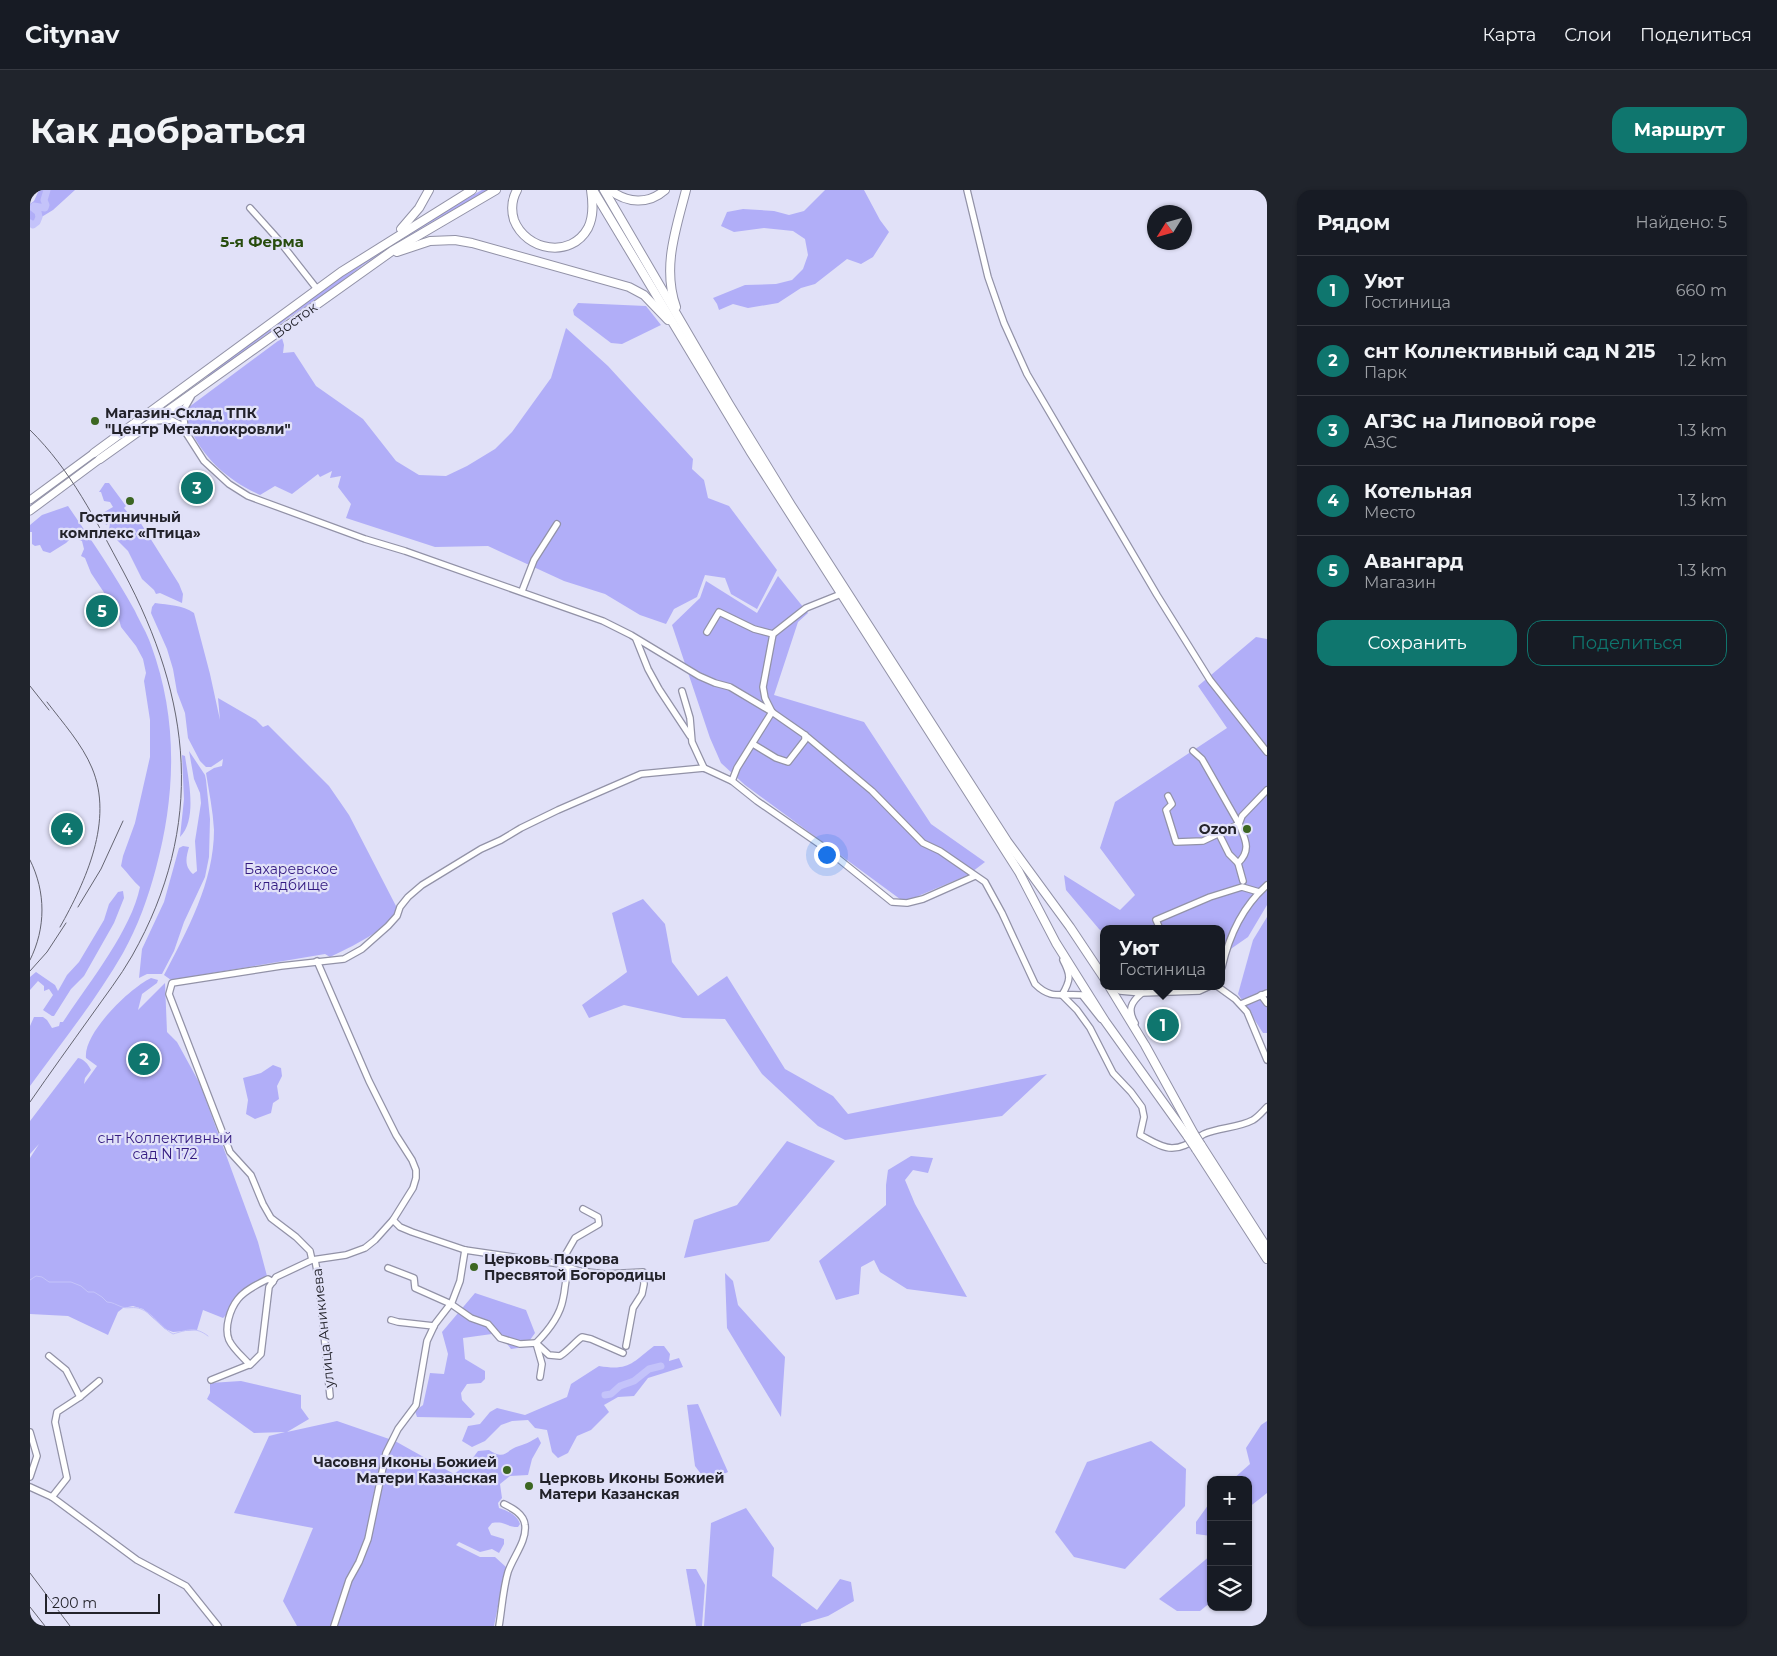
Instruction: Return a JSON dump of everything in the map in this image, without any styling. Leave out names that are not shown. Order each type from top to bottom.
[{"type":"highway","points":[[384,244],[413,217],[429,190]]},
{"type":"highway","name":"Восток","points":[[94,452],[317,289],[384,244],[472,190]]},
{"type":"highway","name":"Восток","points":[[100,459],[384,256],[426,229],[496,190]]},
{"type":"highway","points":[[517,190],[512,210],[517,227],[528,240],[551,248],[570,244],[585,232],[592,216],[592,190]]},
{"type":"highway","points":[[592,190],[750,451],[1019,872],[1056,943],[1105,1022],[1199,1147],[1267,1248]]},
{"type":"highway","points":[[604,190],[791,505],[1021,862],[1100,970]]},
{"type":"highway","points":[[610,190],[623,198],[638,201],[651,199],[665,190]]},
{"type":"highway","points":[[682,323],[672,295],[669,268],[673,239],[686,190]]},
{"type":"highway","points":[[384,256],[430,241],[455,240],[605,279],[629,287],[644,295],[684,340]]},
{"type":"highway","points":[[1111,990],[1145,1045],[1191,1136]]},
{"type":"highway","points":[[1199,1147],[1267,1259]]},
{"type":"main road","points":[[30,500],[94,452]]},
{"type":"main road","points":[[30,512],[100,459]]},
{"type":"street","points":[[967,190],[988,277],[1004,323],[1027,374],[1210,680],[1267,752]]},
{"type":"street","points":[[250,208],[277,238],[317,289]]},
{"type":"street","points":[[186,430],[183,410],[192,394]]},
{"type":"street","points":[[154,421],[164,419],[181,425],[207,465],[229,484],[248,496],[350,534],[522,591],[558,606],[603,621],[635,637],[699,676],[730,687],[772,712],[805,735],[872,791],[923,843],[940,851],[985,882],[993,894],[1035,984],[1042,991],[1052,995],[1082,995],[1097,1016],[1105,1022]]},
{"type":"street","points":[[522,591],[534,560],[557,524]]},
{"type":"street","points":[[772,712],[764,698],[763,687],[773,634],[806,608],[841,594]]},
{"type":"street","points":[[707,632],[719,612],[754,629],[773,634]]},
{"type":"street","points":[[635,637],[659,689],[690,736],[704,768]]},
{"type":"street","points":[[682,691],[690,718],[690,736]]},
{"type":"street","points":[[732,781],[737,768],[772,712]]},
{"type":"street","points":[[753,744],[776,758],[788,762],[805,740],[805,735]]},
{"type":"street","points":[[1193,751],[1202,760],[1239,824],[1247,845],[1245,856],[1238,863]]},
{"type":"street","points":[[324,1258],[310,1251],[289,1230],[271,1218],[251,1175],[230,1152],[169,994],[172,983],[317,961],[331,962],[344,959],[362,949],[394,920],[400,907],[408,897],[422,885],[481,849],[521,828],[641,774],[704,768],[732,781],[757,801],[825,848],[892,902],[908,903],[923,899],[973,874]]},
{"type":"street","points":[[1168,796],[1172,804],[1166,810],[1176,842],[1203,841],[1239,824],[1242,816],[1267,790]]},
{"type":"street","points":[[1219,834],[1229,854],[1238,863],[1243,881]]},
{"type":"street","points":[[1225,952],[1245,911],[1259,892],[1267,885]]},
{"type":"street","points":[[1158,925],[1156,920],[1210,897],[1242,887],[1259,892]]},
{"type":"street","points":[[1056,943],[1056,948],[1070,972],[1068,985],[1062,994]]},
{"type":"street","points":[[211,1380],[250,1365],[261,1354],[269,1287],[276,1277],[314,1260],[346,1255],[365,1248],[393,1220],[413,1188],[416,1178],[416,1170],[412,1160],[396,1135],[369,1081],[317,961]]},
{"type":"street","points":[[1119,990],[1142,993],[1201,990]]},
{"type":"street","points":[[1222,990],[1240,1004],[1252,1020],[1267,1060]]},
{"type":"street","points":[[1142,993],[1131,1004],[1131,1011],[1132,1018],[1142,1035],[1145,1045]]},
{"type":"street","points":[[1062,994],[1090,1028],[1113,1073],[1142,1107],[1144,1117],[1140,1135],[1172,1148],[1185,1146],[1211,1132],[1254,1119],[1267,1106]]},
{"type":"street","points":[[1240,1004],[1264,994],[1267,1003]]},
{"type":"street","points":[[560,1264],[575,1238],[600,1224],[598,1218],[583,1209]]},
{"type":"street","points":[[393,1220],[400,1227],[465,1250],[560,1264],[579,1271],[605,1274],[643,1272],[644,1284],[642,1294],[633,1308],[626,1346]]},
{"type":"street","points":[[334,1626],[349,1580],[359,1562],[368,1539],[386,1453],[408,1414],[416,1405],[427,1341],[434,1326],[451,1304],[460,1281],[465,1250]]},
{"type":"street","name":"улица Аникиева","points":[[310,1251],[320,1282],[330,1396]]},
{"type":"street","points":[[388,1268],[414,1278],[415,1288],[451,1304],[471,1318],[488,1324],[500,1338],[520,1344],[536,1343],[548,1332],[563,1300],[565,1279],[570,1268]]},
{"type":"street","points":[[250,1365],[230,1343],[227,1334],[228,1320],[238,1299],[250,1288],[268,1279],[273,1282]]},
{"type":"street","points":[[391,1320],[434,1326]]},
{"type":"street","points":[[536,1343],[549,1355],[560,1356],[569,1351],[575,1342],[582,1337],[623,1352]]},
{"type":"street","points":[[536,1343],[542,1364],[540,1378]]},
{"type":"street","points":[[49,1356],[66,1370],[80,1397]]},
{"type":"street","points":[[52,1497],[67,1478],[55,1417],[57,1412],[80,1397],[99,1381]]},
{"type":"street","points":[[30,1432],[37,1456],[30,1477]]},
{"type":"street","points":[[30,1487],[52,1497],[137,1560],[186,1586],[218,1626]]},
{"type":"street","points":[[499,1626],[508,1572],[524,1537],[525,1524],[522,1517],[504,1504]]},
{"type":"green space","points":[[39,190],[75,190],[53,210],[30,224],[30,204],[34,201]]},
{"type":"green space","points":[[482,190],[488,190],[425,226],[363,265],[210,376],[207,376],[208,373],[327,285],[423,223]]},
{"type":"green space","points":[[825,190],[864,190],[880,220],[889,232],[873,257],[861,264],[847,259],[815,284],[801,288],[778,303],[748,308],[733,304],[719,310],[713,298],[745,285],[776,284],[792,280],[803,269],[808,255],[805,239],[793,231],[764,228],[734,232],[721,226],[727,212],[743,209],[774,211],[789,215],[804,211]]},
{"type":"green space","points":[[578,303],[646,306],[661,325],[622,344],[611,343],[574,315],[573,310]]},
{"type":"green space","points":[[566,328],[608,366],[693,459],[692,469],[704,480],[708,498],[729,506],[777,570],[757,609],[731,594],[725,578],[705,575],[697,597],[674,609],[666,624],[640,615],[605,594],[564,581],[488,546],[435,547],[346,518],[351,504],[338,487],[341,476],[330,478],[332,471],[320,477],[318,474],[292,494],[275,486],[260,495],[239,484],[213,462],[198,444],[187,420],[189,407],[282,338],[284,345],[283,353],[294,352],[316,386],[363,419],[396,461],[419,475],[446,476],[495,449],[512,432],[551,378]]},
{"type":"green space","points":[[105,483],[109,483],[133,519],[136,517],[140,522],[179,584],[183,594],[182,603],[160,593],[156,594],[142,579],[128,551],[110,533],[110,523],[106,525],[101,514],[113,507],[110,502],[104,501],[101,492],[99,492]]},
{"type":"green space","points":[[68,506],[119,583],[149,641],[160,673],[166,700],[170,728],[170,784],[163,840],[146,901],[133,933],[102,987],[30,1086],[30,1026],[34,1017],[43,1017],[52,1028],[59,1026],[60,1022],[63,1022],[108,957],[135,904],[140,887],[121,866],[135,823],[150,757],[150,720],[144,681],[146,673],[143,659],[136,646],[121,627],[117,612],[91,573],[85,558],[81,556],[84,549],[82,541],[72,537],[50,553],[43,551],[40,545],[35,546],[32,544],[30,525],[42,515]]},
{"type":"green space","points":[[778,576],[808,613],[798,622],[774,695],[864,722],[931,824],[985,862],[968,875],[904,902],[745,785],[721,763],[710,738],[672,625],[700,598],[706,581],[757,613]]},
{"type":"green space","name":"Бахаревское кладбище","points":[[155,603],[180,607],[194,613],[220,720],[218,698],[256,720],[263,727],[268,725],[329,786],[349,815],[397,908],[387,923],[368,937],[330,957],[325,954],[171,980],[164,975],[198,906],[204,887],[213,849],[214,830],[206,773],[222,766],[223,759],[211,767],[206,767],[200,761],[188,738],[185,713],[177,692],[173,669],[167,649],[151,613]]},
{"type":"green space","points":[[1256,637],[1267,639],[1267,905],[1248,937],[1225,953],[1225,925],[1100,925],[1100,930],[1066,890],[1064,875],[1120,910],[1135,895],[1100,848],[1115,802],[1227,728],[1198,686]]},
{"type":"green space","points":[[189,751],[205,775],[206,780],[210,819],[209,857],[205,877],[184,922],[174,951],[162,974],[147,974],[139,978],[142,949],[164,902],[179,848],[183,846],[189,847],[187,865],[193,874],[197,871],[195,841],[201,803]]},
{"type":"green space","points":[[182,755],[185,756],[188,775],[190,809],[186,829],[180,837],[184,799]]},
{"type":"green space","points":[[123,891],[124,898],[114,923],[84,976],[71,989],[54,1016],[52,1016],[43,1010],[53,995],[49,989],[44,991],[44,986],[38,981],[30,990],[30,977],[36,972],[55,985],[58,991],[67,975],[79,962],[104,920],[109,904],[118,892]]},
{"type":"green space","points":[[643,899],[665,924],[672,962],[698,996],[727,976],[785,1069],[833,1096],[848,1114],[1047,1074],[1002,1116],[845,1140],[818,1126],[762,1074],[725,1019],[683,1018],[624,1005],[589,1018],[582,1005],[627,972],[612,913]]},
{"type":"green space","points":[[1267,917],[1267,1033],[1263,1033],[1238,994],[1253,940]]},
{"type":"green space","name":"снт Коллективный сад N 172","points":[[151,978],[158,980],[157,983],[142,994],[138,1010],[165,983],[167,1032],[177,1042],[200,1084],[258,1242],[267,1276],[223,1318],[203,1310],[197,1330],[173,1332],[165,1329],[143,1309],[133,1306],[123,1308],[118,1312],[108,1335],[68,1316],[30,1314],[30,1158],[39,1144],[30,1154],[30,1121],[78,1058],[86,1062],[91,1070],[85,1078],[84,1084],[97,1066],[86,1058],[87,1048],[92,1036],[120,1001]]},
{"type":"green space","points":[[273,1065],[281,1068],[282,1076],[277,1086],[279,1099],[273,1103],[271,1113],[255,1119],[246,1114],[248,1100],[243,1078],[261,1073]]},
{"type":"green space","points":[[787,1141],[835,1161],[769,1241],[684,1258],[694,1220],[737,1205]]},
{"type":"green space","points":[[911,1156],[933,1158],[928,1173],[913,1170],[905,1180],[915,1204],[967,1297],[907,1289],[880,1272],[874,1260],[861,1267],[859,1294],[836,1300],[819,1261],[886,1205],[888,1170]]},
{"type":"green space","points":[[725,1273],[733,1281],[738,1305],[785,1357],[781,1417],[727,1328]]},
{"type":"green space","points":[[475,1293],[526,1310],[535,1333],[525,1347],[511,1349],[499,1333],[463,1338],[465,1359],[485,1371],[485,1379],[481,1383],[467,1384],[461,1393],[462,1400],[475,1414],[471,1418],[417,1417],[415,1411],[423,1405],[430,1373],[444,1374],[448,1354],[442,1332]]},
{"type":"green space","points":[[654,1346],[664,1346],[670,1354],[669,1361],[679,1358],[683,1367],[648,1378],[634,1396],[618,1397],[604,1405],[609,1412],[591,1430],[577,1436],[568,1453],[558,1458],[552,1452],[547,1430],[535,1428],[528,1420],[512,1421],[501,1425],[485,1441],[472,1447],[462,1441],[468,1426],[480,1424],[490,1412],[497,1408],[525,1415],[567,1397],[571,1384],[599,1366],[617,1367],[630,1364]]},
{"type":"green space","points":[[241,1381],[301,1395],[301,1408],[309,1419],[287,1432],[337,1421],[395,1441],[454,1474],[469,1463],[478,1451],[489,1450],[502,1455],[538,1437],[541,1443],[532,1459],[528,1475],[510,1476],[500,1484],[502,1498],[498,1503],[499,1508],[509,1512],[520,1524],[518,1527],[492,1523],[488,1528],[491,1535],[504,1539],[504,1544],[499,1553],[492,1549],[480,1552],[459,1542],[456,1545],[480,1557],[495,1557],[506,1567],[494,1626],[297,1626],[283,1601],[313,1528],[234,1513],[269,1436],[285,1432],[254,1433],[207,1399],[210,1393],[210,1383]]},
{"type":"green space","points":[[698,1404],[728,1472],[707,1482],[695,1466],[687,1405]]},
{"type":"green space","points":[[1267,1421],[1267,1493],[1252,1505],[1252,1476],[1236,1476],[1250,1464],[1246,1448],[1261,1425]]},
{"type":"green space","points":[[1151,1441],[1186,1469],[1185,1506],[1125,1569],[1074,1557],[1055,1532],[1087,1462]]},
{"type":"green space","points":[[1207,1507],[1207,1535],[1196,1534],[1196,1522]]},
{"type":"green space","points":[[746,1508],[774,1548],[772,1576],[817,1610],[840,1579],[851,1582],[854,1601],[828,1616],[801,1624],[801,1626],[704,1626],[711,1523]]},
{"type":"green space","points":[[1207,1558],[1207,1605],[1200,1611],[1177,1611],[1159,1599]]},
{"type":"green space","points":[[686,1569],[696,1569],[705,1585],[702,1626],[696,1626]]},
{"type":"waterway","points":[[30,223],[33,225],[39,217],[38,212],[33,208],[34,206],[45,208],[44,200],[47,190]]},
{"type":"waterway","points":[[30,1280],[36,1276],[42,1277],[49,1282],[71,1282],[81,1286],[88,1292],[94,1292],[107,1302],[146,1311],[173,1334],[195,1330],[208,1336]]},
{"type":"waterway","points":[[605,1395],[611,1394],[620,1386],[634,1381],[649,1369],[661,1366]]},
{"type":"railway","points":[[30,430],[45,445],[82,497],[123,571],[146,619],[164,667],[176,715],[181,763],[180,811],[172,859],[156,907],[132,956],[30,1102]]},
{"type":"railway","points":[[30,686],[49,710]]},
{"type":"railway","points":[[47,702],[72,734],[88,759],[98,788],[100,808],[94,850],[79,890],[60,927]]},
{"type":"railway","points":[[78,907],[101,869],[123,821]]},
{"type":"railway","points":[[30,860],[39,885],[42,910],[39,935],[30,960]]},
{"type":"railway","points":[[30,971],[47,952],[66,923]]},
{"type":"railway","points":[[30,1573],[70,1626]]},
{"type":"railway","points":[[30,1607],[45,1626]]},
{"type":"place","name":"Магазин-Склад ТПК \"Центр Металлокровли\"","points":[[95,421]]},
{"type":"place","name":"АГЗС на Липовой горе","points":[[197,488]]},
{"type":"place","name":"Гостиничный комплекс «Птица»","points":[[130,501]]},
{"type":"place","name":"Авангард","points":[[102,611]]},
{"type":"place","name":"Котельная","points":[[67,829]]},
{"type":"place","name":"Ozon","points":[[1247,829]]},
{"type":"place","name":"Уют","points":[[1163,1025]]},
{"type":"place","name":"снт Коллективный сад N 215","points":[[144,1059]]},
{"type":"place","name":"Церковь Покрова Пресвятой Богородицы","points":[[474,1267]]},
{"type":"place","name":"Часовня Иконы Божией Матери Казанская","points":[[507,1470]]},
{"type":"place","name":"Церковь Иконы Божией Матери Казанская","points":[[529,1486]]},
{"type":"district","name":"5-я Ферма","points":[[262,242]]}]
